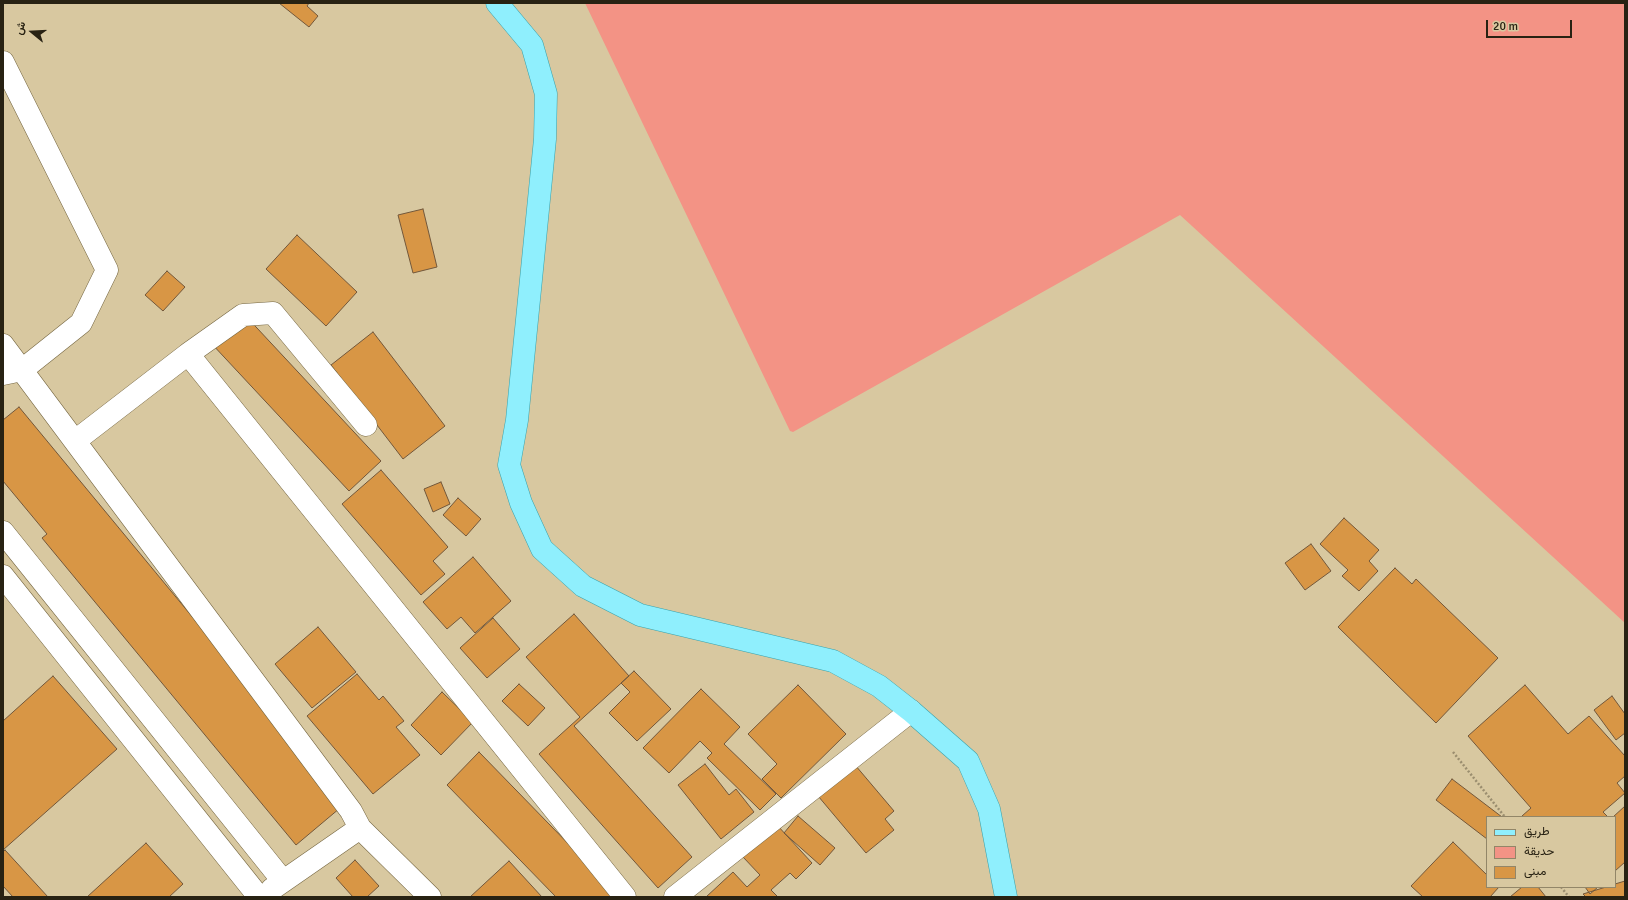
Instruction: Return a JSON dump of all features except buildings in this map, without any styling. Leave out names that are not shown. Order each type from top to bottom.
[{"type":"main road","points":[[497,3],[532,45],[546,94],[545,139],[518,412],[509,465],[521,503],[542,549],[583,586],[640,615],[833,661],[879,686],[911,711],[968,761],[989,809],[1006,897]]},
{"type":"street","points":[[3,62],[107,270],[81,323],[12,372]]},
{"type":"street","points":[[75,442],[188,354],[243,315],[273,313],[366,425]]},
{"type":"street","points":[[3,345],[12,372],[75,442],[351,811],[360,828],[430,897]]},
{"type":"street","points":[[188,354],[625,897]]},
{"type":"street","points":[[3,532],[283,881]]},
{"type":"street","points":[[3,576],[259,897],[360,828]]},
{"type":"street","points":[[675,897],[911,711]]},
{"type":"path","points":[[1454,752],[1504,816]]},
{"type":"path","points":[[1562,888],[1569,897]]},
{"type":"green space","points":[[585,3],[1625,3],[1625,623],[1180,215],[793,432],[790,431]]}]
